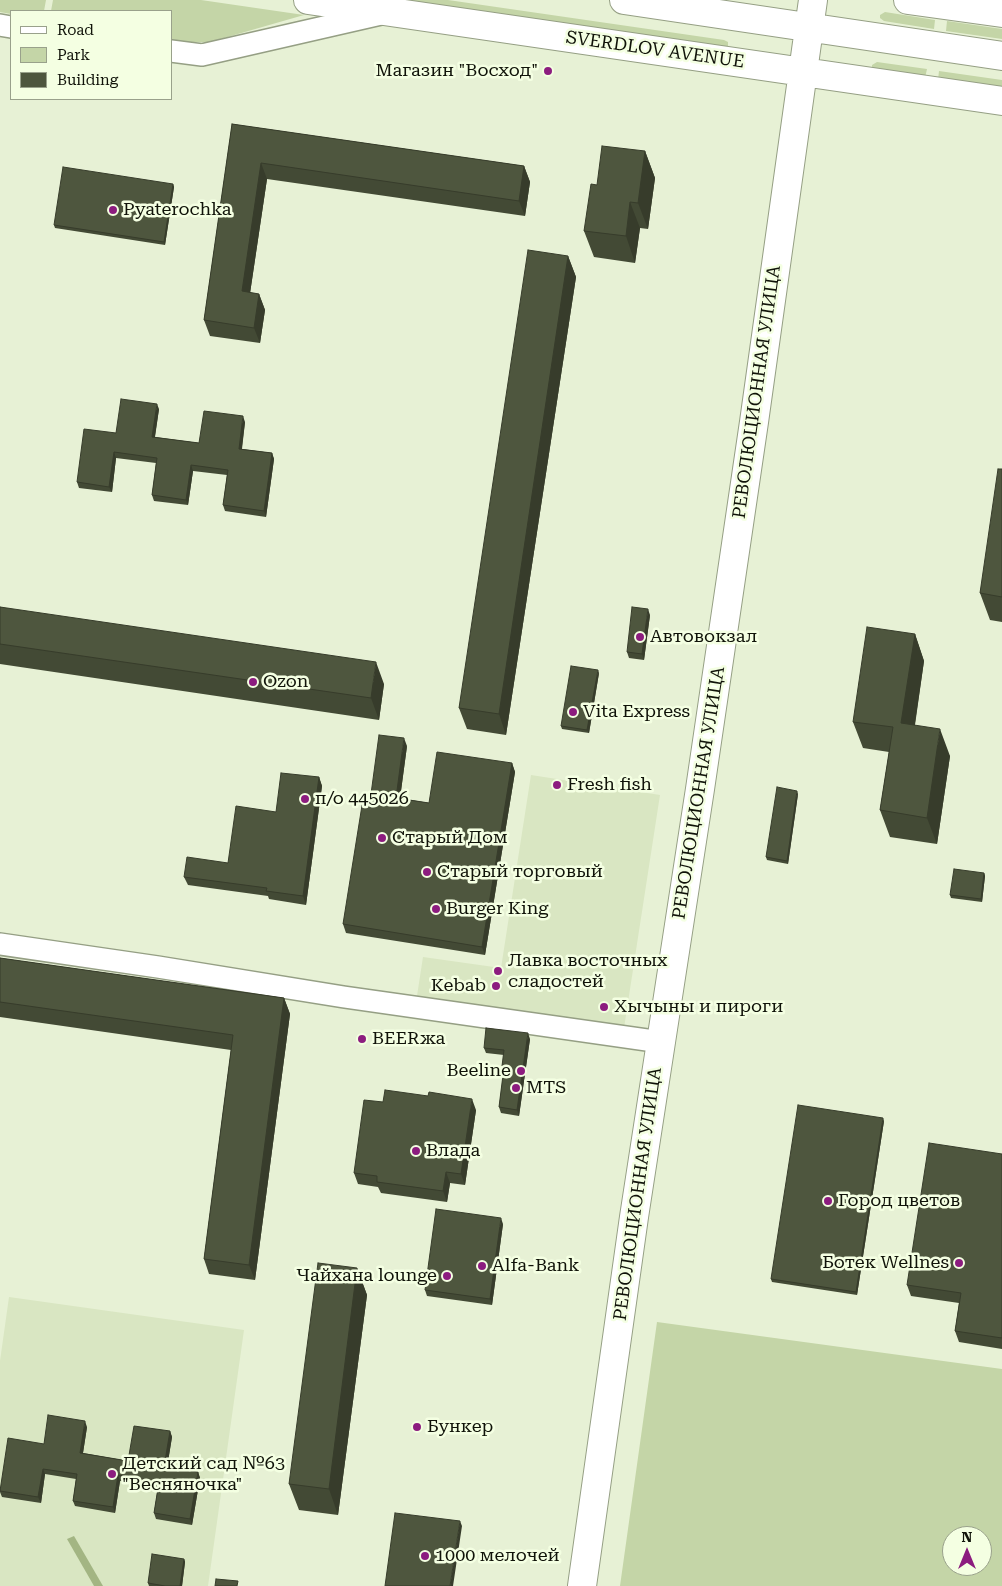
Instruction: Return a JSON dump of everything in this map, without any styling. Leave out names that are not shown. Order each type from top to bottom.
[{"type":"main road","name":"SVERDLOV AVENUE","points":[[308,0],[1002,101]]},
{"type":"main road","points":[[624,0],[1002,56]]},
{"type":"main road","name":"РЕВОЛЮЦИОННАЯ УЛИЦА","points":[[582,1586],[705,752],[813,0]]},
{"type":"main road","points":[[908,0],[1002,13]]},
{"type":"street","points":[[172,51],[202,56],[390,12]]},
{"type":"street","points":[[0,944],[344,997],[661,1042]]},
{"type":"shaded area","points":[[531,775],[660,795],[624,1028],[417,996],[423,957],[501,968]]},
{"type":"shaded area","name":"Детский сад №63 \"Весняночка\"","points":[[9,1297],[244,1330],[208,1586],[0,1586],[0,1361]]},
{"type":"shaded area","points":[[74,1536],[103,1586],[94,1586],[67,1539]]},
{"type":"green space","points":[[0,0],[46,0],[44,10],[10,10],[10,14],[0,12]]},
{"type":"green space","points":[[53,0],[201,0],[304,15],[210,42],[188,42],[172,40],[172,10],[51,10]]},
{"type":"green space","points":[[378,0],[448,0],[724,40],[728,42],[728,47]]},
{"type":"green space","points":[[885,12],[935,20],[934,29],[884,21],[880,18],[880,15]]},
{"type":"green space","points":[[947,21],[1002,29],[1002,39],[946,31]]},
{"type":"green space","points":[[877,62],[927,69],[925,78],[875,71],[872,65]]},
{"type":"green space","points":[[939,71],[1002,80],[1002,90],[938,80]]},
{"type":"green space","points":[[657,1322],[1002,1369],[1002,1586],[620,1586]]},
{"type":"building","points":[[232,124],[524,166],[519,201],[261,163],[242,291],[259,294],[254,328],[204,320]]},
{"type":"building","points":[[602,146],[645,151],[638,203],[630,202],[626,236],[584,231],[591,184],[597,185]]},
{"type":"building","points":[[63,167],[173,184],[164,242],[54,225]]},
{"type":"building","points":[[528,250],[568,256],[499,714],[459,708]]},
{"type":"building","points":[[121,399],[157,404],[152,437],[199,443],[204,411],[243,416],[239,449],[272,453],[264,511],[223,505],[228,470],[191,465],[186,500],[152,495],[157,458],[114,452],[109,487],[77,482],[84,429],[116,433]]},
{"type":"building","points":[[998,469],[1002,469],[1002,597],[980,593]]},
{"type":"building","points":[[0,607],[376,662],[371,698],[0,644]]},
{"type":"building","points":[[632,607],[648,609],[642,654],[627,652]]},
{"type":"building","points":[[867,627],[915,634],[901,723],[940,729],[927,818],[880,810],[893,727],[853,722]]},
{"type":"building","points":[[571,666],[598,670],[587,730],[561,726]]},
{"type":"building","name":"Старый торговый","points":[[379,735],[404,738],[396,798],[429,803],[437,752],[512,763],[482,947],[343,924],[364,793],[371,794]]},
{"type":"building","points":[[281,773],[319,777],[303,896],[266,891],[267,888],[184,877],[187,857],[228,863],[236,806],[276,812]]},
{"type":"building","points":[[777,787],[797,791],[787,861],[766,857]]},
{"type":"building","points":[[954,869],[984,873],[981,899],[950,895]]},
{"type":"building","points":[[0,958],[284,998],[249,1265],[204,1259],[233,1035],[0,1002]]},
{"type":"building","points":[[486,1028],[528,1033],[517,1110],[499,1107],[504,1050],[484,1048]]},
{"type":"building","name":"Влада","points":[[385,1090],[428,1096],[429,1092],[472,1099],[461,1174],[446,1172],[443,1191],[377,1182],[377,1176],[354,1173],[364,1100],[383,1102]]},
{"type":"building","name":"Город цветов","points":[[798,1105],[883,1118],[856,1292],[771,1279]]},
{"type":"building","name":"Ботек Wellnes","points":[[929,1143],[1002,1154],[1002,1338],[955,1331],[961,1293],[907,1285]]},
{"type":"building","points":[[436,1209],[501,1218],[490,1299],[425,1290]]},
{"type":"building","points":[[318,1263],[357,1268],[329,1489],[289,1484]]},
{"type":"building","points":[[48,1415],[85,1421],[80,1453],[128,1461],[134,1426],[170,1431],[164,1467],[198,1472],[190,1519],[154,1513],[159,1482],[118,1475],[113,1507],[73,1501],[77,1474],[43,1469],[38,1497],[0,1491],[8,1438],[44,1444]]},
{"type":"building","name":"1000 мелочей","points":[[395,1513],[460,1521],[450,1586],[385,1586]]},
{"type":"building","points":[[152,1554],[184,1559],[180,1586],[148,1583]]},
{"type":"building","points":[[216,1579],[238,1581],[237,1586],[215,1586]]},
{"type":"place","name":"Магазин \"Восход\"","points":[[548,71]]},
{"type":"place","name":"Pyaterochka","points":[[113,210]]},
{"type":"place","name":"Автовокзал","points":[[640,637]]},
{"type":"place","name":"Ozon","points":[[253,682]]},
{"type":"place","name":"Vita Express","points":[[573,712]]},
{"type":"place","name":"Fresh fish","points":[[557,785]]},
{"type":"place","name":"п/о 445026","points":[[305,799]]},
{"type":"place","name":"Старый Дом","points":[[382,838]]},
{"type":"place","name":"Старый торговый","points":[[427,872]]},
{"type":"place","name":"Burger King","points":[[436,909]]},
{"type":"place","name":"Лавка восточных сладостей","points":[[498,971]]},
{"type":"place","name":"Kebab","points":[[496,986]]},
{"type":"place","name":"Хычыны и пироги","points":[[604,1007]]},
{"type":"place","name":"BEERжа","points":[[362,1039]]},
{"type":"place","name":"Beeline","points":[[521,1071]]},
{"type":"place","name":"MTS","points":[[516,1088]]},
{"type":"place","name":"Влада","points":[[416,1151]]},
{"type":"place","name":"Город цветов","points":[[828,1201]]},
{"type":"place","name":"Ботек Wellnes","points":[[959,1263]]},
{"type":"place","name":"Alfa-Bank","points":[[482,1266]]},
{"type":"place","name":"Чайхана lounge","points":[[447,1276]]},
{"type":"place","name":"Бункер","points":[[417,1427]]},
{"type":"place","name":"Детский сад №63 \"Весняночка\"","points":[[112,1474]]},
{"type":"place","name":"1000 мелочей","points":[[425,1556]]}]
